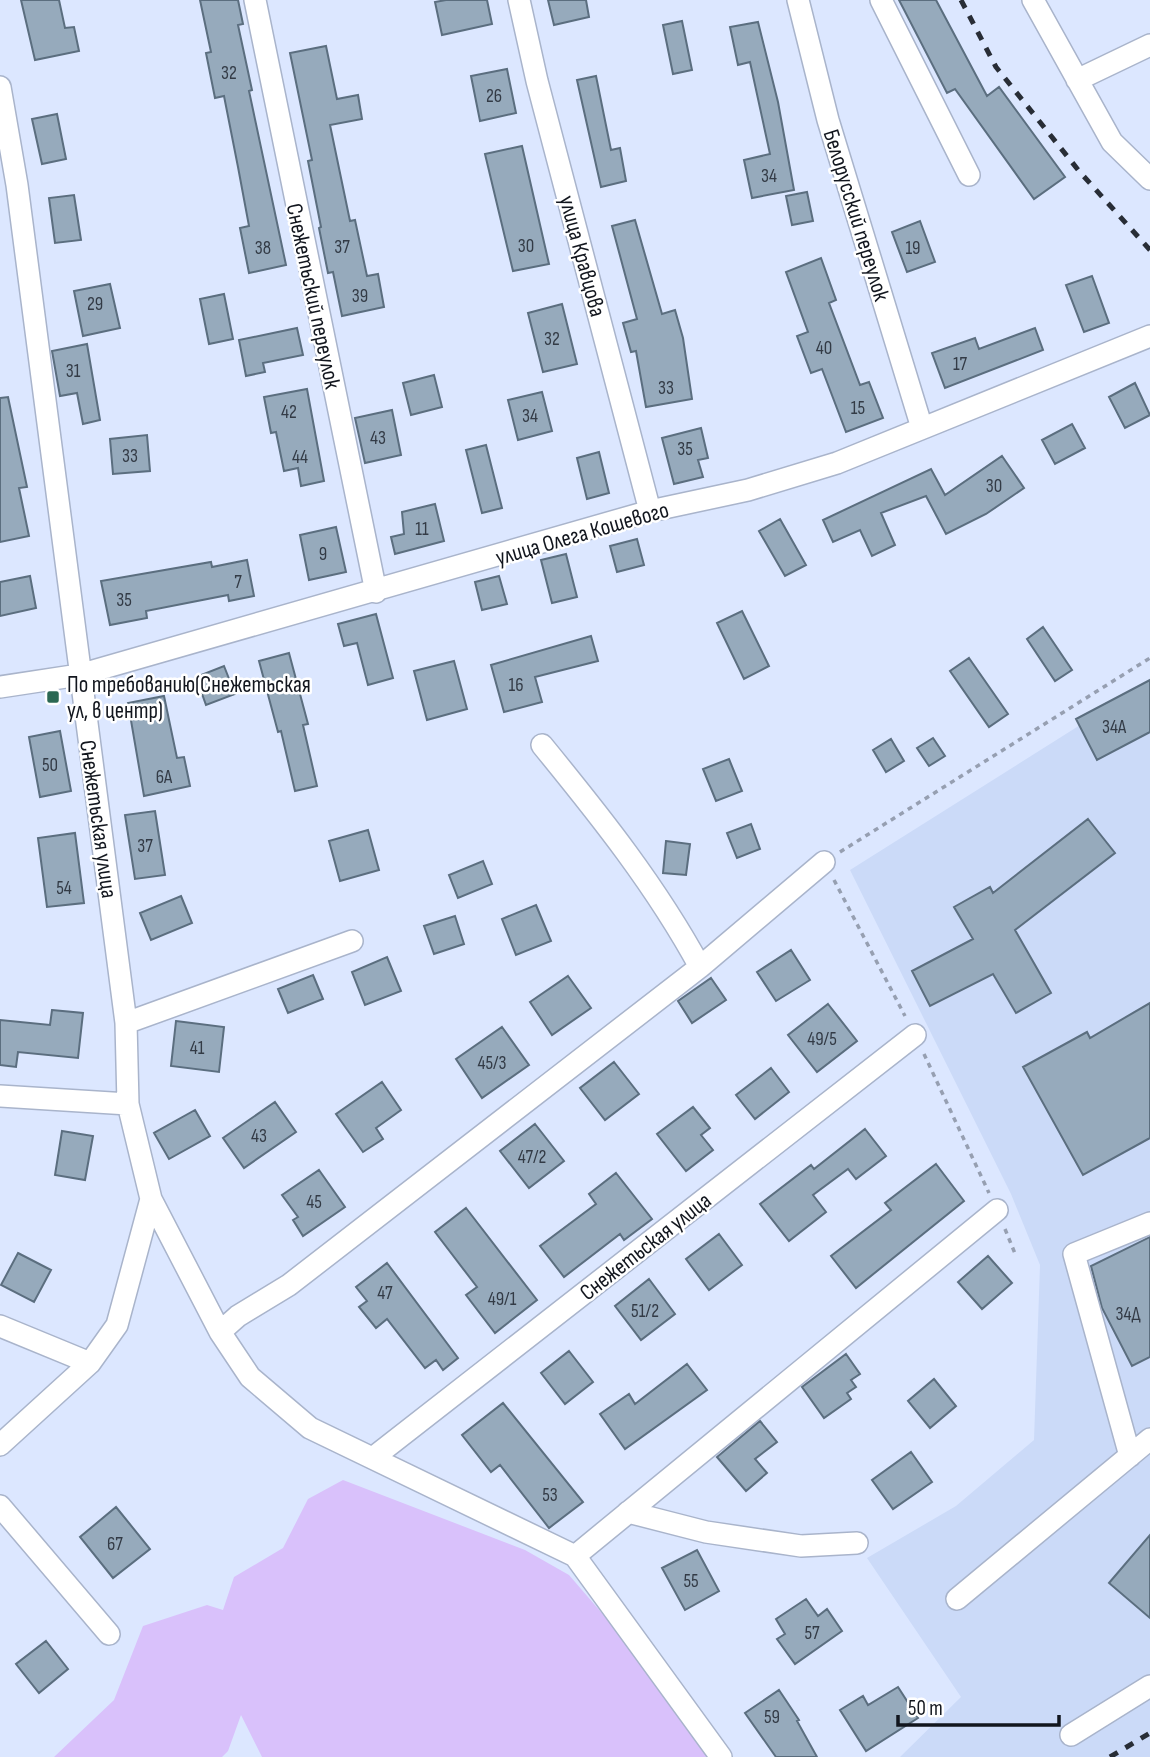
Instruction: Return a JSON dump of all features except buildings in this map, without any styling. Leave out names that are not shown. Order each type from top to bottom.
[{"type":"street","name":"Снежетьский переулок","points":[[255,0],[376,592]]},
{"type":"street","name":"улица Кравцова","points":[[519,0],[537,80],[650,511]]},
{"type":"street","name":"Белорусский переулок","points":[[798,0],[828,120],[922,428]]},
{"type":"street","points":[[881,0],[969,175]]},
{"type":"street","points":[[1033,0],[1112,142],[1147,172]]},
{"type":"street","points":[[1077,79],[1150,45]]},
{"type":"street","name":"Снежетьская улица","points":[[0,87],[17,185],[126,1023],[128,1104],[150,1199],[220,1332],[250,1377],[310,1427],[575,1556],[721,1757]]},
{"type":"street","name":"улица Олега Кошевого","points":[[0,687],[79,675],[376,592],[650,511],[748,491],[837,463],[1150,336]]},
{"type":"street","points":[[542,745],[626,848],[675,920],[700,967]]},
{"type":"street","points":[[220,1332],[238,1316],[289,1285],[700,967],[824,862]]},
{"type":"street","points":[[126,1023],[352,942]]},
{"type":"street","name":"Снежетьская улица","points":[[374,1457],[915,1035]]},
{"type":"street","points":[[0,1096],[128,1104]]},
{"type":"street","points":[[0,1445],[90,1363],[117,1325],[150,1199]]},
{"type":"street","points":[[575,1556],[997,1210]]},
{"type":"street","points":[[1130,1456],[1074,1254],[1150,1223]]},
{"type":"street","points":[[0,1326],[90,1363]]},
{"type":"street","points":[[957,1599],[1150,1439]]},
{"type":"street","points":[[0,1506],[109,1634]]},
{"type":"street","points":[[628,1512],[706,1532],[802,1546],[858,1543]]},
{"type":"street","points":[[1071,1735],[1150,1686]]},
{"type":"path","points":[[824,862],[1150,658]]},
{"type":"shaded area","points":[[1150,681],[1150,1757],[900,1757],[961,1697],[867,1558],[956,1506],[1034,1440],[1040,1265],[1011,1194],[850,870]]},
{"type":"shaded area","points":[[343,1480],[525,1550],[569,1575],[726,1757],[262,1757],[241,1715],[228,1751],[222,1757],[54,1757],[114,1700],[143,1626],[207,1605],[223,1610],[234,1577],[283,1548],[308,1499]]},
{"type":"railway","points":[[961,0],[996,67],[1079,171],[1150,250]]},
{"type":"railway","points":[[1110,1757],[1150,1733]]},
{"type":"place","name":"По требованию(Снежетьская ул, в центр)","points":[[53,697]]}]
